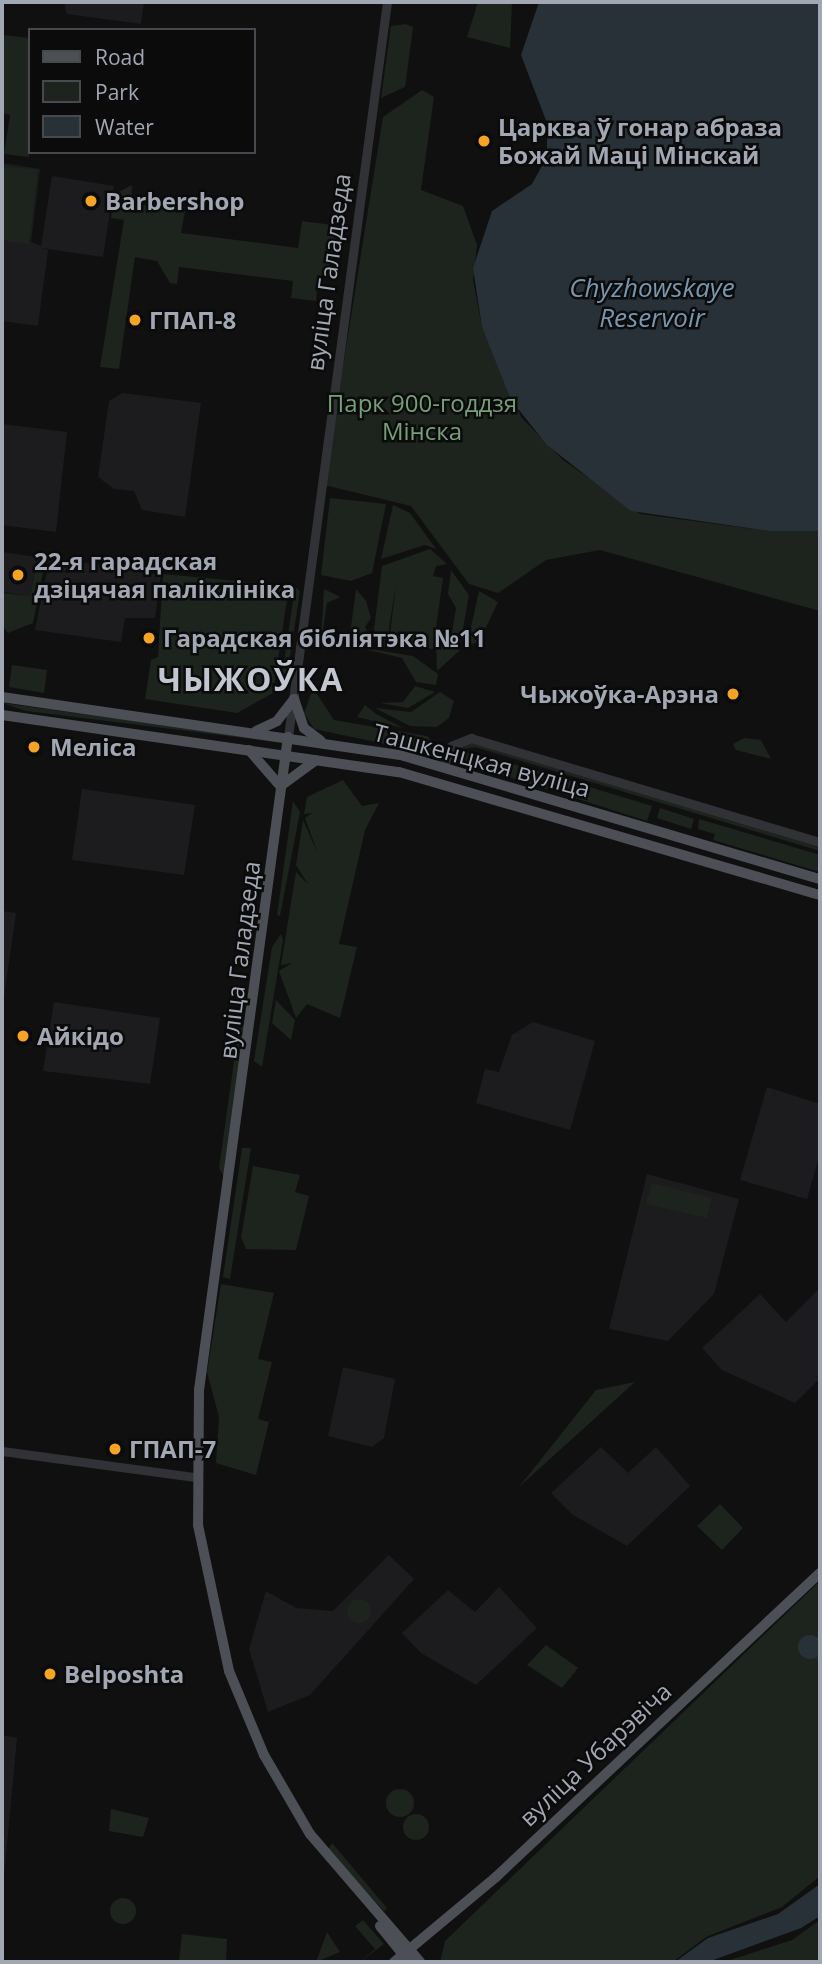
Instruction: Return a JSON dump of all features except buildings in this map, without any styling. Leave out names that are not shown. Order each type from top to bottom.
[{"type":"main road","name":"Ташкенцкая вуліца","points":[[2,697],[288,737],[443,767],[820,880]]},
{"type":"main road","points":[[254,732],[277,721],[294,699]]},
{"type":"main road","points":[[294,699],[304,728],[325,743]]},
{"type":"main road","name":"Ташкенцкая вуліца","points":[[2,715],[321,759],[439,782],[820,895]]},
{"type":"main road","name":"вуліца Галадзеда","points":[[288,737],[269,916],[199,1390],[195,1477],[205,1575],[229,1671],[267,1762],[330,1860],[404,1957],[421,1962]]},
{"type":"main road","points":[[244,748],[264,760],[281,787],[300,766],[321,759]]},
{"type":"main road","points":[[439,782],[443,767]]},
{"type":"main road","name":"вуліца Убарэвіча","points":[[404,1957],[820,1573]]},
{"type":"street","name":"вуліца Галадзеда","points":[[288,737],[320,464],[387,2]]},
{"type":"street","name":"вуліца Галадзеда","points":[[383,39],[393,2]]},
{"type":"street","points":[[443,767],[451,746],[471,737],[820,842]]},
{"type":"street","points":[[2,1451],[195,1477]]},
{"type":"shaded area","points":[[64,2],[144,2],[141,24],[67,14]]},
{"type":"shaded area","points":[[2,163],[40,169],[31,242],[41,246],[52,176],[114,186],[103,257],[41,248],[48,250],[38,326],[2,321]]},
{"type":"shaded area","points":[[123,393],[201,403],[185,517],[142,510],[134,491],[114,489],[98,477],[109,401]]},
{"type":"shaded area","points":[[2,424],[67,432],[56,532],[2,525]]},
{"type":"shaded area","name":"22-я гарадская дзіцячая паліклініка","points":[[2,552],[37,557],[30,596],[2,592]]},
{"type":"shaded area","points":[[50,557],[161,575],[155,618],[125,618],[121,642],[35,630]]},
{"type":"shaded area","points":[[82,789],[195,805],[184,875],[72,860]]},
{"type":"shaded area","points":[[2,911],[16,913],[2,1011]]},
{"type":"shaded area","points":[[54,1002],[160,1018],[150,1084],[43,1071]]},
{"type":"shaded area","points":[[533,1022],[595,1041],[570,1130],[476,1103],[485,1069],[499,1072],[512,1035]]},
{"type":"shaded area","points":[[767,1087],[820,1104],[820,1154],[807,1199],[740,1180]]},
{"type":"shaded area","points":[[647,1174],[739,1199],[714,1294],[668,1341],[609,1329]]},
{"type":"shaded area","points":[[820,1288],[820,1378],[795,1403],[722,1370],[702,1348],[760,1294],[786,1322]]},
{"type":"shaded area","points":[[343,1367],[395,1379],[384,1438],[372,1447],[328,1436]]},
{"type":"shaded area","points":[[601,1447],[628,1473],[656,1447],[690,1486],[627,1546],[573,1515],[551,1493]]},
{"type":"shaded area","points":[[389,1555],[414,1579],[310,1695],[268,1712],[249,1649],[266,1591],[296,1608],[333,1611]]},
{"type":"shaded area","points":[[499,1587],[537,1628],[476,1685],[421,1653],[402,1633],[448,1590],[475,1612]]},
{"type":"shaded area","points":[[2,1735],[17,1738],[4,1876],[2,1876]]},
{"type":"green space","points":[[478,2],[512,2],[510,48],[467,37]]},
{"type":"green space","points":[[406,24],[413,27],[405,87],[381,98],[391,26]]},
{"type":"green space","points":[[2,35],[28,38],[29,157],[4,154],[10,115],[2,113]]},
{"type":"green space","name":"Парк 900-годдзя Мінска","points":[[422,90],[434,97],[421,190],[463,206],[477,245],[473,280],[482,327],[521,417],[563,460],[640,514],[770,531],[820,531],[820,611],[600,550],[546,560],[498,593],[469,584],[411,506],[324,485],[383,117]]},
{"type":"green space","points":[[2,166],[38,170],[29,244],[2,240]]},
{"type":"green space","points":[[132,185],[131,203],[185,211],[181,233],[298,248],[302,221],[340,226],[332,277],[318,275],[316,301],[291,298],[293,281],[179,267],[177,284],[170,283],[157,261],[135,257],[119,369],[100,367],[124,220],[111,218],[115,194]]},
{"type":"green space","points":[[330,498],[386,504],[372,573],[351,581],[321,575]]},
{"type":"green space","points":[[393,505],[410,513],[436,549],[425,545],[381,559]]},
{"type":"green space","points":[[430,549],[447,564],[436,566],[433,576],[443,578],[433,649],[389,643],[396,584],[386,647],[379,646],[374,629],[382,566]]},
{"type":"green space","points":[[38,556],[46,557],[33,623],[8,633],[2,626],[2,593],[30,596]]},
{"type":"green space","points":[[451,570],[469,595],[459,651],[437,671],[436,641],[452,632],[456,608],[448,594]]},
{"type":"green space","points":[[163,574],[289,586],[273,693],[237,713],[145,699],[151,660],[158,657]]},
{"type":"green space","points":[[295,587],[300,591],[285,689],[281,683]]},
{"type":"green space","points":[[324,589],[340,597],[327,603],[320,651]]},
{"type":"green space","points":[[356,589],[366,601],[371,618],[365,627],[374,646],[349,642]]},
{"type":"green space","points":[[479,591],[498,602],[479,642],[467,645]]},
{"type":"green space","points":[[352,646],[413,656],[438,674],[436,685],[416,682],[402,658]]},
{"type":"green space","points":[[12,665],[47,670],[44,693],[9,687]]},
{"type":"green space","points":[[415,686],[435,692],[408,708],[380,703],[403,702]]},
{"type":"green space","points":[[313,688],[334,720],[427,736],[441,750],[433,754],[314,729],[304,713]]},
{"type":"green space","points":[[440,692],[454,701],[449,718],[437,727],[410,726],[375,708],[411,712]]},
{"type":"green space","points":[[2,703],[276,740],[276,742],[26,711]]},
{"type":"green space","points":[[365,705],[376,714],[403,728],[357,717]]},
{"type":"green space","points":[[744,738],[761,740],[771,759],[736,750],[733,744]]},
{"type":"green space","points":[[472,741],[820,845],[820,851],[475,747],[457,750]]},
{"type":"green space","points":[[474,752],[652,806],[647,821],[458,761],[456,755]]},
{"type":"green space","points":[[343,780],[362,806],[379,803],[365,830],[339,944],[357,947],[340,1018],[307,1004],[296,1018],[279,971],[292,963],[281,965],[296,872],[308,884],[296,865],[303,820],[318,854],[305,818],[312,813],[304,814],[307,797]]},
{"type":"green space","points":[[293,801],[300,812],[280,916],[277,915]]},
{"type":"green space","points":[[660,808],[694,819],[691,829],[657,818]]},
{"type":"green space","points":[[699,819],[820,855],[820,872],[713,840],[715,834],[698,829]]},
{"type":"green space","points":[[281,934],[283,940],[262,1067],[254,1061],[272,947]]},
{"type":"green space","points":[[276,1000],[295,1020],[291,1040],[272,1023]]},
{"type":"green space","points":[[245,1023],[224,1177],[219,1168],[238,1033]]},
{"type":"green space","points":[[242,1148],[251,1148],[230,1279],[223,1277]]},
{"type":"green space","points":[[253,1166],[300,1175],[295,1192],[309,1196],[296,1250],[246,1249],[241,1237]]},
{"type":"green space","points":[[652,1183],[712,1198],[707,1218],[646,1204]]},
{"type":"green space","points":[[221,1284],[274,1293],[258,1359],[272,1362],[258,1419],[269,1422],[256,1475],[216,1463],[219,1417],[207,1372]]},
{"type":"green space","points":[[635,1382],[519,1487],[596,1390]]},
{"type":"green space","points":[[720,1504],[743,1528],[722,1550],[697,1526]]},
{"type":"green space","points":[[820,1581],[820,1876],[782,1907],[706,1937],[673,1962],[440,1962],[445,1941]]},
{"type":"green space","points":[[359,1599],[368,1602],[371,1611],[368,1620],[359,1623],[350,1620],[347,1611],[350,1602]]},
{"type":"green space","points":[[546,1645],[578,1668],[562,1688],[527,1665]]},
{"type":"green space","points":[[400,1789],[410,1793],[414,1803],[410,1813],[400,1817],[390,1813],[386,1803],[390,1793]]},
{"type":"green space","points":[[111,1809],[149,1818],[143,1837],[109,1831]]},
{"type":"green space","points":[[416,1814],[425,1818],[429,1827],[425,1836],[416,1840],[407,1836],[403,1827],[407,1818]]},
{"type":"green space","points":[[332,1843],[387,1908],[384,1911],[328,1850]]},
{"type":"green space","points":[[123,1898],[132,1902],[136,1911],[132,1920],[123,1924],[114,1920],[110,1911],[114,1902]]},
{"type":"green space","points":[[363,1920],[384,1944],[360,1962],[375,1949],[355,1926]]},
{"type":"green space","points":[[820,1920],[820,1962],[724,1962],[792,1940]]},
{"type":"green space","points":[[327,1932],[340,1952],[316,1962]]},
{"type":"green space","points":[[182,1934],[227,1939],[226,1962],[179,1961]]},
{"type":"water","name":"Chyzhowskaye Reservoir","points":[[539,2],[820,2],[820,531],[770,531],[631,511],[547,445],[511,400],[482,327],[473,268],[492,211],[532,184],[547,157],[547,123],[521,55]]},
{"type":"water","points":[[810,1635],[818,1639],[822,1647],[818,1655],[810,1659],[802,1655],[798,1647],[802,1639]]},
{"type":"water","points":[[820,1884],[820,1916],[801,1928],[708,1962],[675,1962],[708,1938],[778,1914]]},
{"type":"place","name":"Царква ў гонар абраза Божай Маці Мінскай","points":[[484,141]]},
{"type":"place","name":"Barbershop","points":[[91,201]]},
{"type":"place","name":"ГПАП-8","points":[[135,320]]},
{"type":"place","name":"22-я гарадская дзіцячая паліклініка","points":[[18,575]]},
{"type":"place","name":"Гарадская бібліятэка №11","points":[[149,638]]},
{"type":"place","name":"Чыжоўка-Арэна","points":[[733,694]]},
{"type":"place","name":"Меліса","points":[[34,747]]},
{"type":"place","name":"Айкідо","points":[[23,1036]]},
{"type":"place","name":"ГПАП-7","points":[[115,1449]]},
{"type":"place","name":"Belposhta","points":[[50,1674]]},
{"type":"district","name":"ЧЫЖОЎКА","points":[[251,679]]}]
